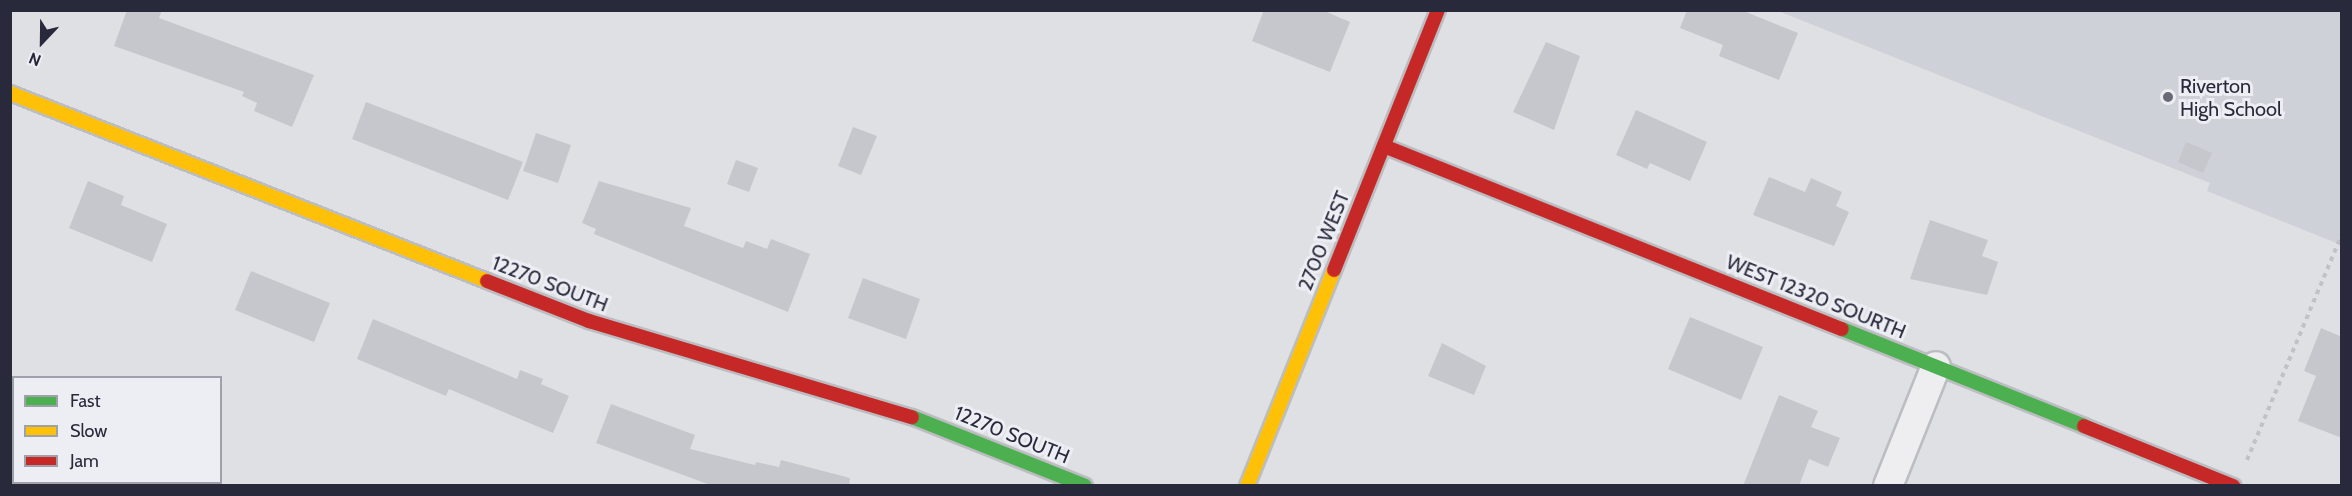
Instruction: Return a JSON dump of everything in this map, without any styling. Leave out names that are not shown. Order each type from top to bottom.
[{"type":"street","name":"2700 WEST","points":[[1247,486],[1438,10]]},
{"type":"street","name":"12270 SOUTH","points":[[10,93],[589,321],[917,418],[1085,486]]},
{"type":"street","name":"WEST 12320 SOURTH","points":[[1384,146],[2233,486]]},
{"type":"street","points":[[1887,486],[1936,366]]},
{"type":"path","points":[[2247,460],[2342,234]]},
{"type":"shaded area","name":"Riverton High School","points":[[1778,11],[2341,11],[2341,245],[2207,191],[2210,183]]},
{"type":"building","points":[[127,10],[162,10],[159,18],[314,75],[292,127],[254,111],[257,103],[242,96],[244,92],[114,46]]},
{"type":"building","points":[[1264,10],[1322,10],[1350,22],[1330,72],[1252,41]]},
{"type":"building","points":[[1687,10],[1741,10],[1798,33],[1779,80],[1719,56],[1723,45],[1680,28]]},
{"type":"building","points":[[1546,42],[1580,56],[1554,130],[1513,112]]},
{"type":"building","points":[[366,102],[523,162],[508,200],[352,139]]},
{"type":"building","points":[[1636,110],[1707,142],[1690,181],[1650,163],[1647,169],[1616,155]]},
{"type":"building","points":[[853,127],[877,136],[861,175],[838,166]]},
{"type":"building","points":[[536,133],[571,145],[558,183],[523,171]]},
{"type":"building","points":[[2186,142],[2212,153],[2203,173],[2178,162]]},
{"type":"building","points":[[736,160],[758,168],[749,192],[727,184]]},
{"type":"building","points":[[1769,177],[1805,192],[1811,178],[1842,192],[1836,206],[1849,212],[1834,246],[1753,215]]},
{"type":"building","points":[[88,181],[124,196],[121,205],[167,224],[152,262],[69,228]]},
{"type":"building","points":[[599,181],[691,208],[684,226],[743,248],[746,241],[767,249],[771,239],[810,254],[788,312],[594,234],[596,229],[582,223]]},
{"type":"building","points":[[1930,220],[1988,240],[1982,256],[1998,262],[1987,295],[1910,279]]},
{"type":"building","points":[[251,271],[330,303],[314,342],[235,310]]},
{"type":"building","points":[[863,278],[920,299],[906,339],[848,318]]},
{"type":"building","points":[[1690,317],[1763,347],[1741,400],[1668,369]]},
{"type":"building","points":[[373,319],[517,379],[520,370],[543,379],[541,384],[569,396],[553,433],[449,389],[446,396],[357,359]]},
{"type":"building","points":[[2321,328],[2342,337],[2342,438],[2298,421],[2316,376],[2304,371]]},
{"type":"building","points":[[1442,343],[1486,366],[1474,395],[1428,376]]},
{"type":"building","points":[[1779,395],[1818,411],[1811,427],[1840,438],[1828,467],[1809,459],[1799,486],[1743,486]]},
{"type":"building","points":[[611,404],[695,435],[690,449],[755,465],[756,462],[779,467],[781,460],[850,478],[849,486],[713,486],[596,443]]},
{"type":"traffic: fast","points":[[1842,329],[2084,426]]},
{"type":"traffic: fast","points":[[912,417],[1085,486]]},
{"type":"traffic: slow","points":[[10,93],[487,281]]},
{"type":"traffic: slow","points":[[1247,486],[1334,270]]},
{"type":"traffic: jam","points":[[1334,270],[1438,10]]},
{"type":"traffic: jam","points":[[1384,146],[1842,329]]},
{"type":"traffic: jam","points":[[487,281],[589,321],[912,417]]},
{"type":"traffic: jam","points":[[2084,426],[2233,486]]},
{"type":"place","name":"Riverton High School","points":[[2168,97]]}]
